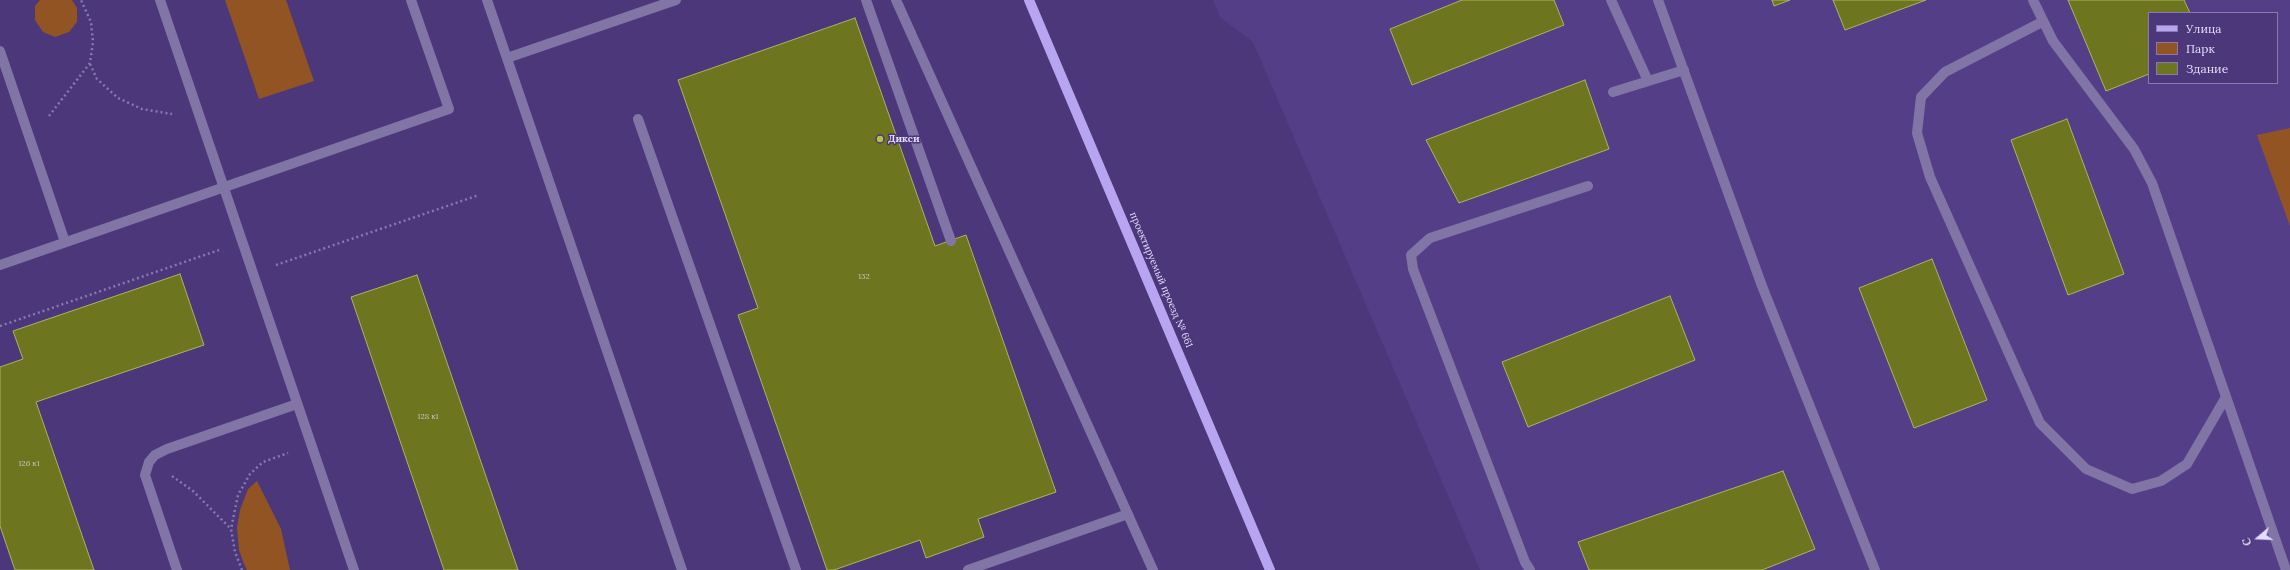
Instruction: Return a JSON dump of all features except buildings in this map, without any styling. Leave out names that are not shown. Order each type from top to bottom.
[{"type":"main road","name":"проектируемый проезд № 661","points":[[1029,0],[1270,570]]},
{"type":"street","points":[[160,0],[354,570]]},
{"type":"street","points":[[0,265],[449,109],[411,0]]},
{"type":"street","points":[[487,0],[682,570]]},
{"type":"street","points":[[507,58],[676,0]]},
{"type":"street","points":[[866,0],[951,241]]},
{"type":"street","points":[[896,0],[1153,570]]},
{"type":"street","points":[[1611,0],[1648,81]]},
{"type":"street","points":[[1658,0],[1762,286],[1875,570]]},
{"type":"street","points":[[2033,0],[2042,22],[2053,41],[2134,149],[2152,183],[2286,570]]},
{"type":"street","points":[[2042,22],[1945,72],[1921,97],[1917,133],[1930,177],[2040,423],[2086,469],[2132,489],[2161,481],[2187,464],[2226,397]]},
{"type":"street","points":[[0,51],[65,242]]},
{"type":"street","points":[[1613,92],[1684,70]]},
{"type":"street","points":[[638,119],[796,570]]},
{"type":"street","points":[[1530,570],[1525,562],[1413,268],[1411,255],[1430,238],[1588,186]]},
{"type":"street","points":[[177,570],[145,475],[148,465],[155,455],[167,449],[297,404]]},
{"type":"street","points":[[968,570],[1128,514]]},
{"type":"path","points":[[30,140],[90,64],[93,42],[90,22],[81,0]]},
{"type":"path","points":[[90,64],[97,79],[124,101],[142,109],[199,117]]},
{"type":"path","points":[[253,272],[479,196]]},
{"type":"path","points":[[0,326],[242,242]]},
{"type":"path","points":[[242,570],[235,552],[231,529],[238,495],[250,474],[263,462],[312,445]]},
{"type":"path","points":[[148,465],[172,476],[193,491],[231,529]]},
{"type":"shaded area","points":[[1213,0],[2290,0],[2290,570],[1480,570],[1253,42],[1220,17]]},
{"type":"green space","points":[[40,0],[72,0],[77,8],[77,22],[69,32],[55,37],[43,32],[35,20],[35,6]]},
{"type":"green space","points":[[225,0],[286,0],[314,81],[259,99]]},
{"type":"green space","points":[[2290,128],[2290,226],[2257,135]]},
{"type":"green space","points":[[257,481],[281,529],[290,570],[247,570],[244,564],[239,550],[237,528],[240,510],[248,489]]},
{"type":"place","name":"Дикси","points":[[880,139]]}]
